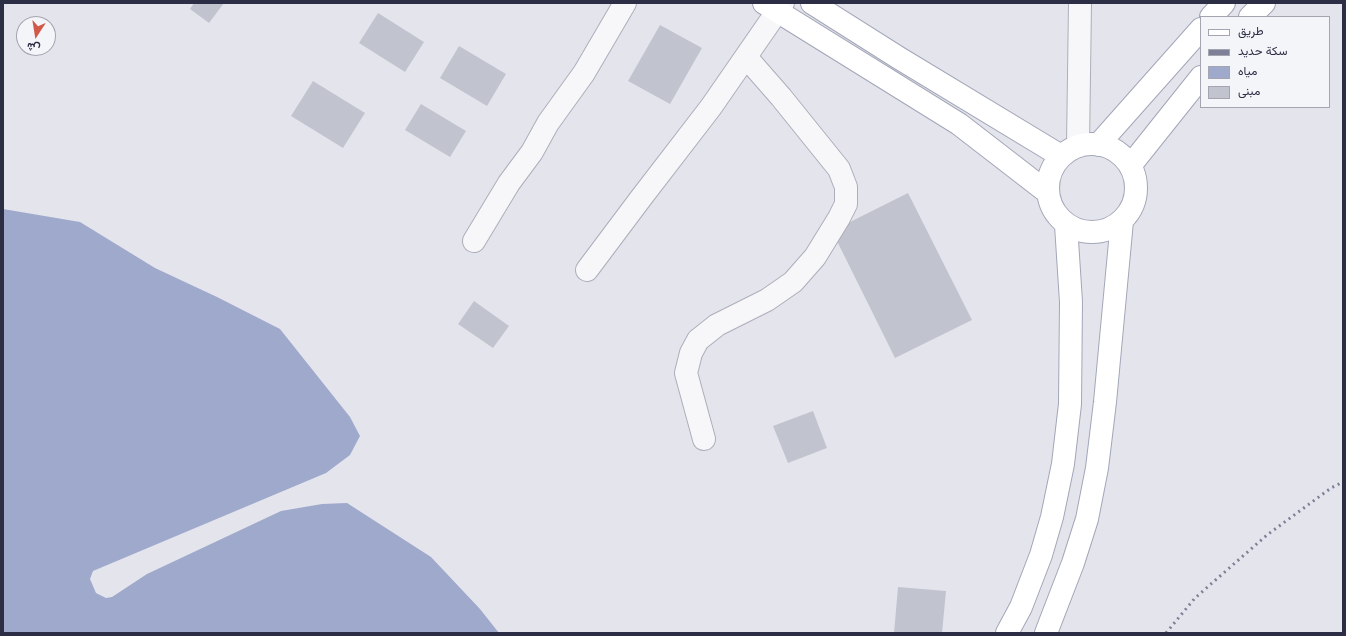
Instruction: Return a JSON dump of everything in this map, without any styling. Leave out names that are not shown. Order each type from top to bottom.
[{"type":"main road","points":[[812,3],[899,58],[1079,149],[1116,152],[1130,166],[1136,185],[1133,204],[1122,221],[1105,231],[1085,232],[1066,225],[1053,211],[1047,192],[1050,172],[1079,149],[1200,30]]},
{"type":"main road","points":[[1213,16],[1224,3]]},
{"type":"main road","points":[[1251,16],[1264,3]]},
{"type":"main road","points":[[775,6],[959,124],[1047,192]]},
{"type":"main road","points":[[1130,166],[1200,78]]},
{"type":"main road","points":[[1046,633],[1073,563],[1087,519],[1105,402],[1122,221]]},
{"type":"main road","points":[[1007,633],[1021,607],[1041,555],[1052,517],[1063,464],[1070,404],[1071,302],[1066,225]]},
{"type":"street","points":[[474,241],[509,183],[532,152],[548,123],[584,73],[625,3]]},
{"type":"street","points":[[1079,149],[1080,3]]},
{"type":"street","points":[[587,270],[640,198],[712,107],[746,57],[775,6]]},
{"type":"street","points":[[704,439],[686,373],[691,353],[698,340],[716,325],[767,300],[793,282],[815,257],[846,204],[846,187],[839,169],[781,97],[746,57]]},
{"type":"water","points":[[3,209],[80,222],[155,268],[280,329],[350,417],[360,436],[350,455],[326,473],[93,571],[90,579],[96,593],[106,598],[112,597],[147,574],[281,511],[322,504],[347,503],[431,557],[480,609],[499,633],[3,633]]},
{"type":"building","points":[[194,3],[224,3],[209,23],[190,9]]},
{"type":"building","points":[[378,13],[424,42],[405,72],[359,43]]},
{"type":"building","points":[[660,25],[702,48],[670,104],[628,81]]},
{"type":"building","points":[[459,46],[506,74],[487,106],[440,78]]},
{"type":"building","points":[[313,81],[365,113],[343,148],[291,116]]},
{"type":"building","points":[[421,104],[466,131],[450,157],[405,130]]},
{"type":"building","points":[[908,193],[972,320],[895,358],[832,231]]},
{"type":"building","points":[[474,301],[509,326],[493,348],[458,324]]},
{"type":"building","points":[[813,411],[827,448],[788,463],[773,426]]},
{"type":"building","points":[[898,587],[946,591],[942,633],[894,633]]},
{"type":"railway","points":[[1166,633],[1195,598],[1267,535],[1331,488],[1343,482]]}]
